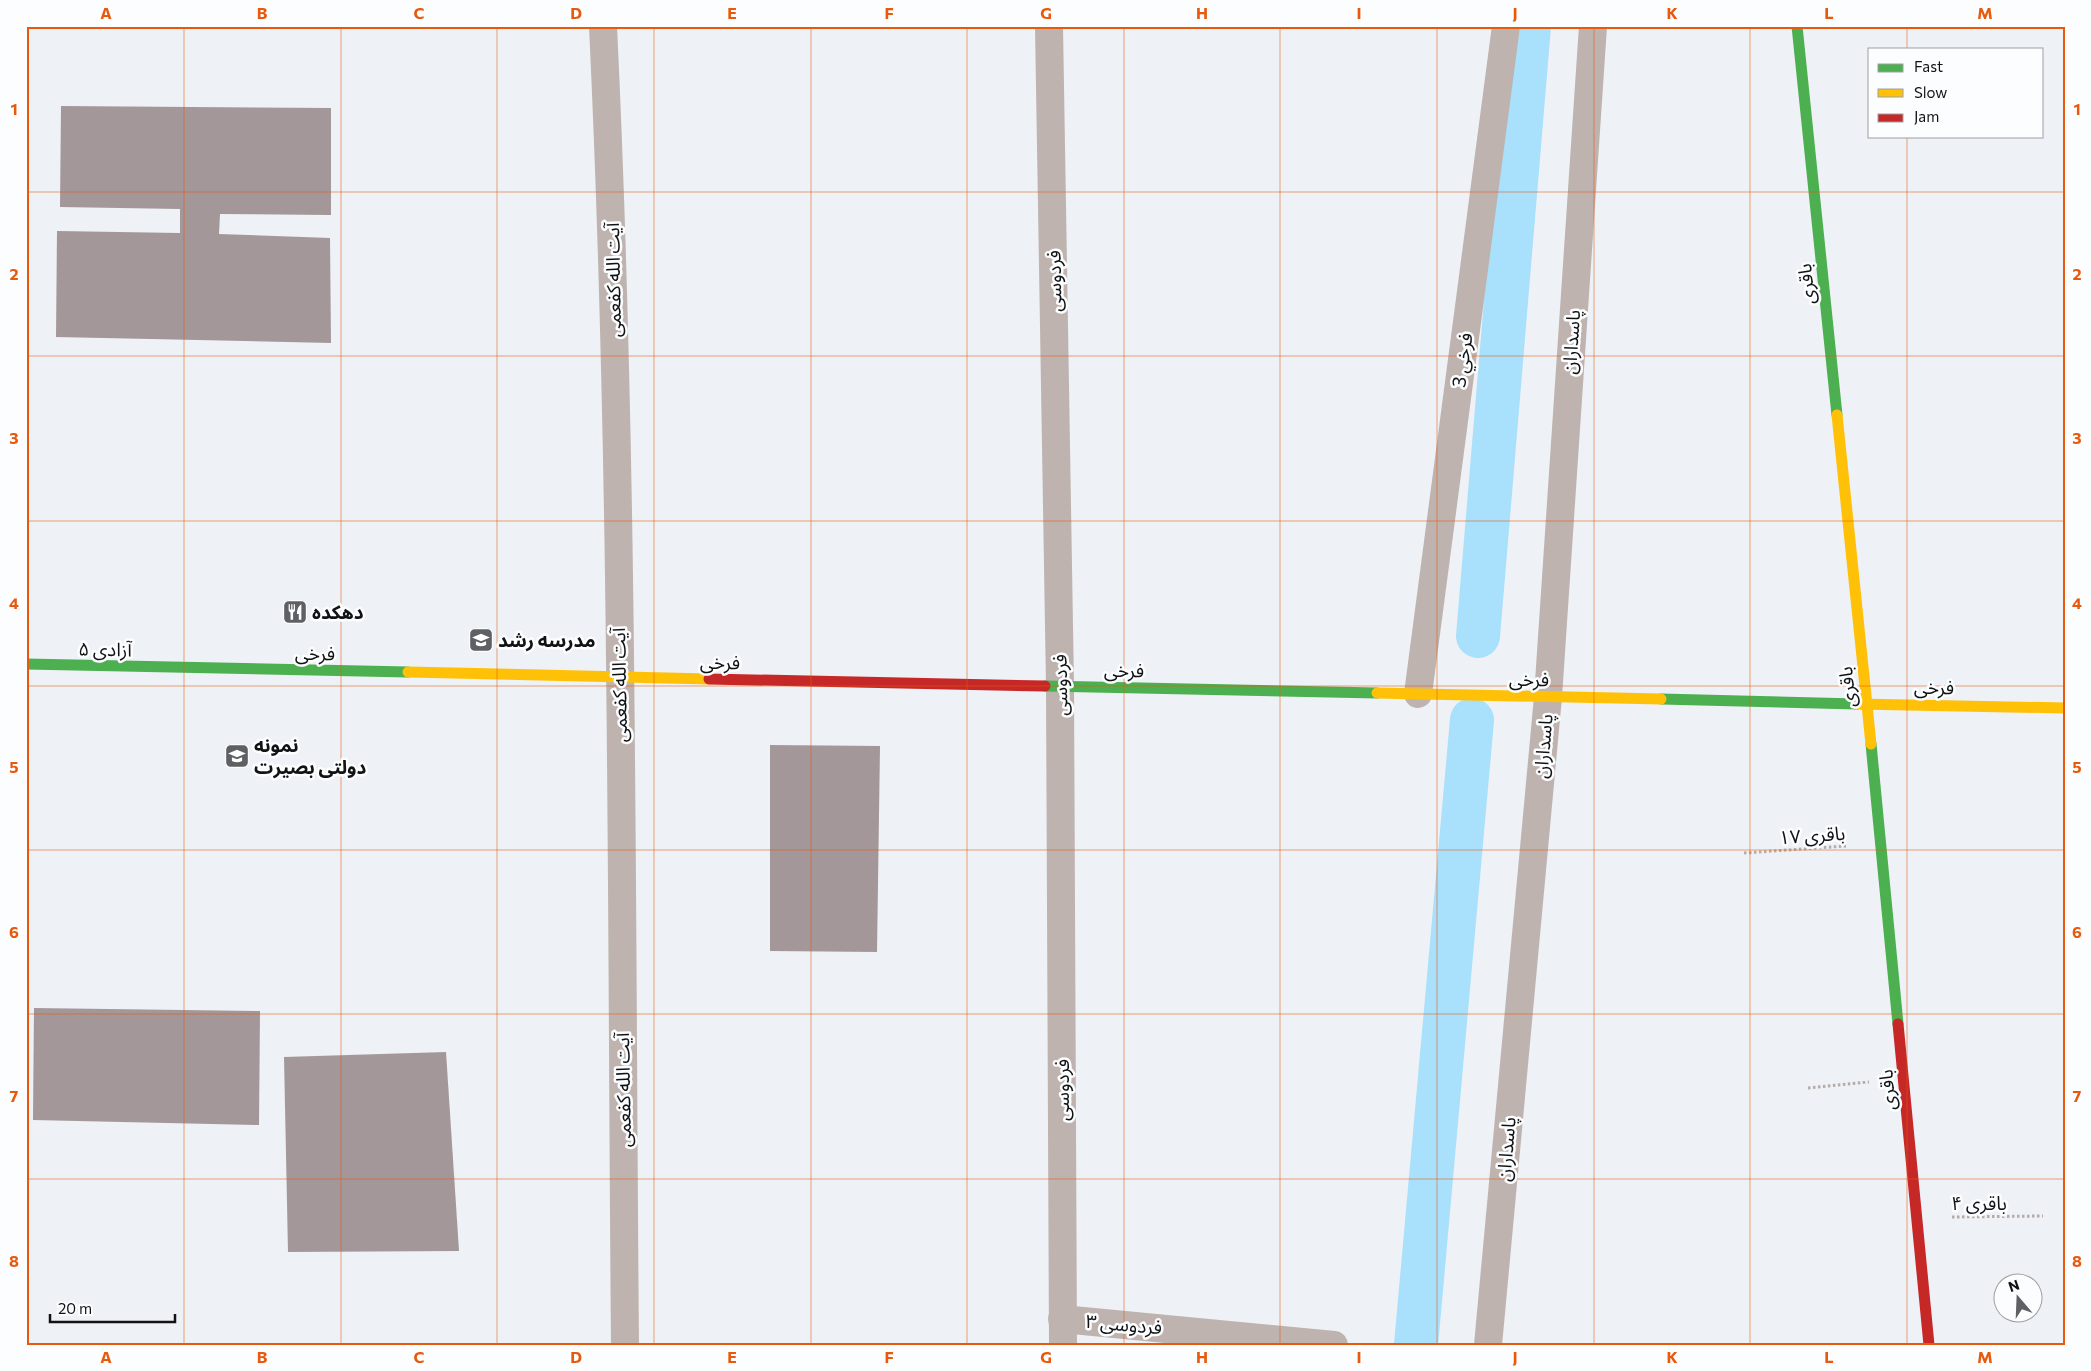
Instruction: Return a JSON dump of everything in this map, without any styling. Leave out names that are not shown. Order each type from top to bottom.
[{"type":"street","name":"آیت الله کفعمی","points":[[603,26],[612,209],[619,677],[625,1345]]},
{"type":"street","name":"فردوسی","points":[[1049,26],[1060,686],[1062,1332]]},
{"type":"street","name":"فرخي 3","points":[[1418,694],[1506,26]]},
{"type":"street","name":"پاسداران","points":[[1488,1345],[1548,697],[1592,26]]},
{"type":"street","name":"باقری","points":[[1797,26],[1881,844],[1928,1345]]},
{"type":"street","name":"آزادی ۵","points":[[26,664],[183,668]]},
{"type":"street","name":"فرخی","points":[[183,668],[2065,708]]},
{"type":"street","name":"فردوسی ۳","points":[[1062,1332],[1334,1344]]},
{"type":"path","name":"باقری ۱۷","points":[[1744,853],[1881,844]]},
{"type":"path","points":[[1808,1088],[1903,1078]]},
{"type":"path","name":"باقری ۴","points":[[1916,1217],[2043,1216]]},
{"type":"building","points":[[61,106],[331,108],[331,215],[220,214],[219,234],[330,238],[331,343],[56,337],[57,231],[180,233],[180,209],[60,207]]},
{"type":"building","points":[[770,745],[880,746],[877,952],[770,951]]},
{"type":"building","points":[[34,1008],[260,1011],[259,1125],[33,1120]]},
{"type":"building","points":[[446,1052],[459,1251],[288,1252],[284,1057]]},
{"type":"waterway","points":[[1478,636],[1529,26]]},
{"type":"waterway","points":[[1416,1345],[1472,720]]},
{"type":"traffic: fast","points":[[1797,26],[1837,415]]},
{"type":"traffic: fast","points":[[26,664],[408,672]]},
{"type":"traffic: fast","points":[[1045,686],[1377,693]]},
{"type":"traffic: fast","points":[[1661,699],[1857,704]]},
{"type":"traffic: fast","points":[[1871,744],[1898,1024]]},
{"type":"traffic: slow","points":[[1837,415],[1871,744]]},
{"type":"traffic: slow","points":[[408,672],[709,679]]},
{"type":"traffic: slow","points":[[1377,693],[1661,699]]},
{"type":"traffic: slow","points":[[1857,704],[2065,708]]},
{"type":"traffic: jam","points":[[709,679],[1045,686]]},
{"type":"traffic: jam","points":[[1898,1024],[1929,1345]]},
{"type":"place","name":"دهکده","points":[[295,612]]},
{"type":"place","name":"مدرسه رشد","points":[[481,640]]},
{"type":"place","name":"نمونه دولتی بصیرت","points":[[237,756]]}]
